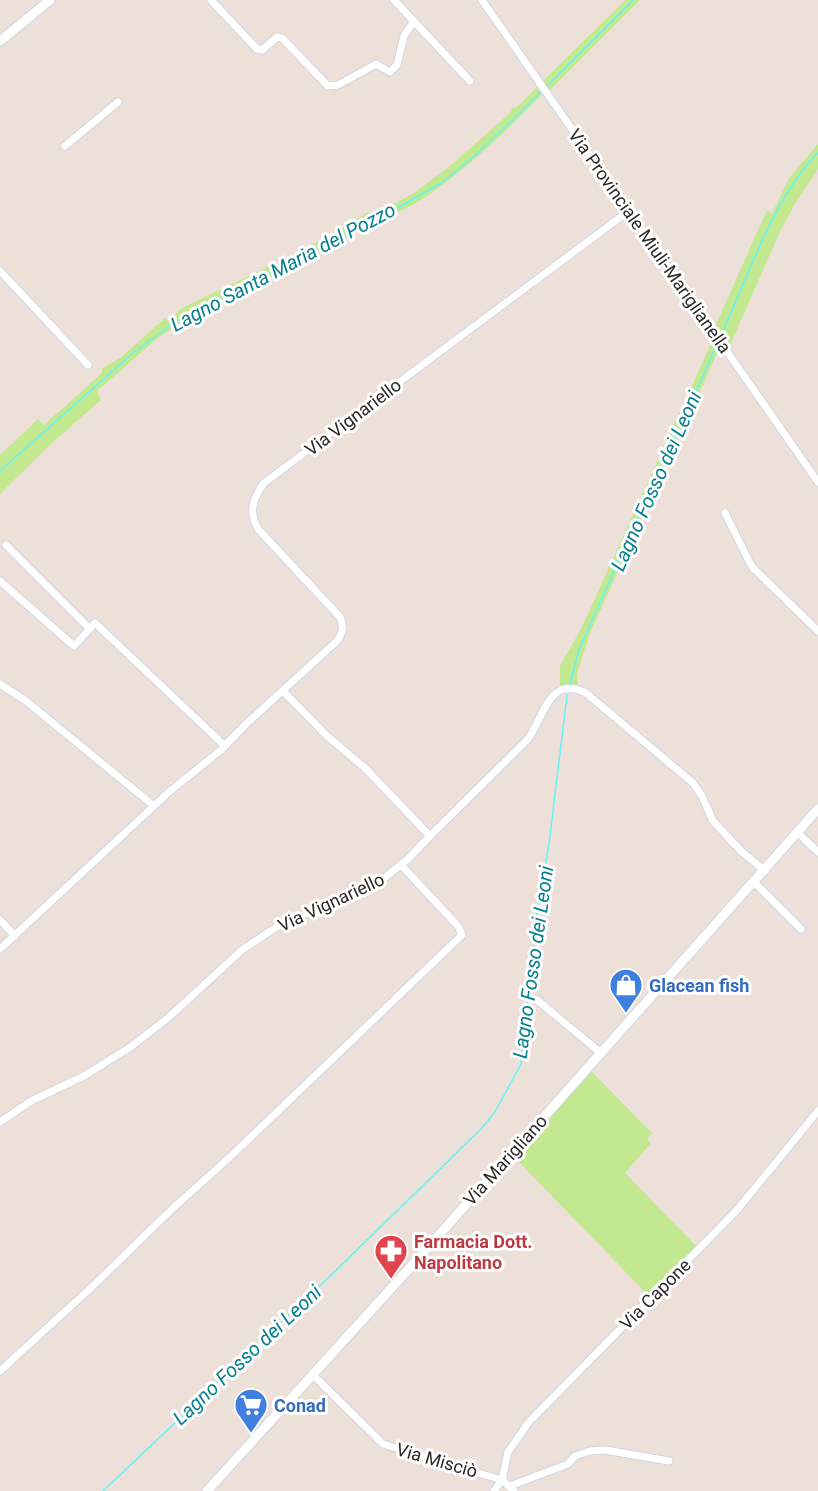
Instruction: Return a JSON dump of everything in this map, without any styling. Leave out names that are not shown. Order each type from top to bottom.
[{"type":"street","points":[[0,41],[50,0]]},
{"type":"street","points":[[211,0],[257,49],[262,50],[278,37],[282,38],[328,86],[338,85],[376,64],[390,72],[397,64],[404,36],[414,21]]},
{"type":"street","points":[[394,0],[470,81]]},
{"type":"street","points":[[401,7],[407,0]]},
{"type":"street","name":"Via Provinciale Miuli-Mariglianella","points":[[482,0],[818,482]]},
{"type":"street","points":[[65,146],[118,102]]},
{"type":"street","name":"Via Vignariello","points":[[0,949],[154,806],[225,746],[337,642],[342,634],[343,626],[340,617],[258,529],[253,520],[253,500],[264,483],[630,210]]},
{"type":"street","points":[[0,271],[88,365]]},
{"type":"street","points":[[725,513],[752,567],[818,631]]},
{"type":"street","points":[[6,545],[90,629]]},
{"type":"street","points":[[0,580],[74,646],[95,623],[225,746]]},
{"type":"street","points":[[0,684],[26,701],[154,806]]},
{"type":"street","name":"Via Vignariello","points":[[0,1122],[31,1101],[84,1076],[132,1046],[169,1017],[242,950],[278,926],[375,884],[401,865],[528,740],[537,727],[548,701],[552,696],[564,690],[571,689],[586,693],[677,769],[697,789],[713,821],[741,851],[765,871]]},
{"type":"street","points":[[282,691],[327,736],[371,774],[430,836]]},
{"type":"street","name":"Via Marigliano","points":[[207,1491],[406,1272],[818,809]]},
{"type":"street","points":[[798,832],[818,852]]},
{"type":"street","points":[[0,1371],[230,1157],[462,935],[458,926],[401,865]]},
{"type":"street","points":[[754,882],[801,929]]},
{"type":"street","points":[[0,920],[15,936]]},
{"type":"street","points":[[537,1000],[601,1053]]},
{"type":"street","name":"Via Capone","points":[[502,1480],[508,1452],[529,1422],[737,1210],[818,1111]]},
{"type":"street","name":"Via Misciò","points":[[312,1374],[383,1444],[502,1480],[512,1489]]},
{"type":"street","points":[[512,1489],[568,1464],[575,1456],[590,1451],[605,1450],[669,1461]]},
{"type":"street","points":[[494,1491],[502,1480]]},
{"type":"green space","points":[[625,0],[640,0],[550,90],[543,81]]},
{"type":"green space","points":[[537,87],[541,96],[467,165],[418,202],[187,319],[159,337],[97,391],[101,400],[52,443],[0,494],[0,455],[38,419],[44,425],[102,373],[102,368],[120,358],[165,318],[168,321],[182,308],[305,249],[369,212],[373,215],[414,193],[450,166]]},
{"type":"green space","points":[[818,144],[818,169],[794,205],[777,238],[729,348],[715,327],[767,210],[772,214],[789,178]]},
{"type":"green space","points":[[714,337],[720,347],[590,633],[577,673],[578,685],[560,687],[560,666],[581,629]]},
{"type":"green space","points":[[591,1071],[652,1133],[647,1139],[651,1143],[625,1173],[698,1248],[650,1297],[514,1157]]},
{"type":"waterway","name":"Lagno Santa Maria del Pozzo","points":[[548,85],[633,0]]},
{"type":"waterway","name":"Lagno Santa Maria del Pozzo","points":[[0,471],[133,353],[178,320],[385,215],[443,182],[479,152],[542,91]]},
{"type":"waterway","name":"Lagno Fosso dei Leoni","points":[[722,333],[775,214],[803,170],[818,153]]},
{"type":"waterway","name":"Lagno Fosso dei Leoni","points":[[570,684],[579,650],[717,345]]},
{"type":"waterway","name":"Lagno Fosso dei Leoni","points":[[103,1491],[324,1282],[482,1128],[495,1112],[521,1064],[537,914],[549,844],[567,695]]},
{"type":"place","name":"Glacean fish","points":[[626,1014]]},
{"type":"place","name":"Farmacia Dott. Napolitano","points":[[391,1280]]},
{"type":"place","name":"Conad","points":[[251,1434]]}]
